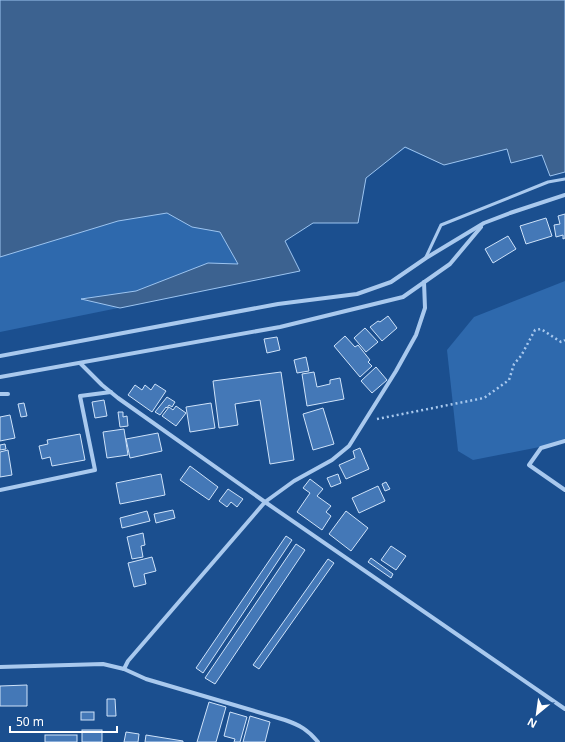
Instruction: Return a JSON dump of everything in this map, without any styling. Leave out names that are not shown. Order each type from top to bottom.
[{"type":"street","points":[[0,356],[278,304],[357,294],[391,282],[426,258],[484,223],[565,195]]},
{"type":"street","points":[[0,377],[280,327],[403,297],[450,264],[484,223]]},
{"type":"street","points":[[124,669],[128,661],[265,502],[294,481],[332,460],[348,446],[367,418],[416,335],[425,308],[424,282]]},
{"type":"street","points":[[80,363],[96,380],[111,392],[265,502],[565,709]]},
{"type":"street","points":[[0,490],[95,470],[80,396],[111,392]]},
{"type":"street","points":[[0,394],[8,394]]},
{"type":"street","points":[[565,441],[541,448],[529,465],[565,490]]},
{"type":"street","points":[[0,667],[103,664],[124,669],[146,679],[291,722],[310,732],[318,742]]},
{"type":"lane","points":[[426,258],[441,225],[548,182],[565,179]]},
{"type":"path","points":[[367,418],[372,420],[484,398],[509,380],[514,364],[521,356],[535,330],[541,330],[561,342],[565,340]]},
{"type":"shaded area","points":[[0,0],[565,0],[565,172],[550,176],[542,155],[511,163],[507,149],[444,165],[405,147],[366,178],[358,223],[313,223],[285,241],[300,271],[120,308],[81,299],[136,291],[208,263],[238,264],[220,232],[192,227],[167,213],[118,221],[0,257]]},
{"type":"shaded area","points":[[444,58],[565,172],[550,176],[542,155],[511,163],[507,149],[444,165],[405,148],[366,178],[358,223],[313,223],[285,241],[300,271],[0,332],[0,181]]},
{"type":"shaded area","points":[[565,281],[565,442],[473,460],[458,451],[447,350],[474,317]]},
{"type":"building","points":[[565,214],[565,238],[563,239],[563,235],[556,237],[554,225],[560,224],[558,216]]},
{"type":"building","points":[[546,218],[552,236],[526,244],[520,226]]},
{"type":"building","points":[[508,236],[516,249],[493,263],[485,249]]},
{"type":"building","points":[[388,316],[397,328],[382,341],[370,327]]},
{"type":"building","points":[[365,328],[378,342],[366,352],[354,338]]},
{"type":"building","points":[[345,336],[355,347],[358,345],[370,360],[368,362],[372,366],[360,377],[334,346]]},
{"type":"building","points":[[277,337],[280,350],[267,353],[264,339]]},
{"type":"building","points":[[306,357],[309,371],[297,373],[294,360]]},
{"type":"building","points":[[376,367],[387,380],[372,393],[361,381]]},
{"type":"building","points":[[281,372],[294,460],[270,464],[260,400],[235,404],[238,425],[219,428],[213,381]]},
{"type":"building","points":[[314,372],[317,387],[330,384],[330,380],[340,378],[344,399],[307,406],[302,374]]},
{"type":"building","points":[[155,384],[166,391],[152,412],[128,395],[135,385],[142,390],[145,385],[151,390]]},
{"type":"building","points":[[167,397],[175,402],[172,407],[169,405],[167,408],[166,407],[160,415],[155,412]]},
{"type":"building","points":[[104,400],[107,416],[95,418],[92,402]]},
{"type":"building","points":[[24,403],[27,416],[21,417],[18,404]]},
{"type":"building","points":[[211,403],[215,428],[190,432],[186,407]]},
{"type":"building","points":[[176,406],[186,413],[176,426],[162,416],[169,407],[173,410]]},
{"type":"building","points":[[323,408],[334,444],[313,450],[303,414]]},
{"type":"building","points":[[118,412],[123,412],[123,417],[127,416],[128,426],[120,427]]},
{"type":"building","points":[[10,415],[15,438],[0,441],[0,417]]},
{"type":"building","points":[[124,429],[128,455],[107,458],[103,432]]},
{"type":"building","points":[[158,433],[162,451],[130,458],[126,439]]},
{"type":"building","points":[[80,434],[85,460],[52,466],[50,457],[42,459],[39,446],[48,444],[47,440]]},
{"type":"building","points":[[5,444],[6,449],[0,450],[0,445]]},
{"type":"building","points":[[360,448],[369,469],[346,479],[339,465],[355,458],[353,451]]},
{"type":"building","points":[[8,450],[12,475],[0,477],[0,452]]},
{"type":"building","points":[[190,466],[218,487],[209,500],[180,480]]},
{"type":"building","points":[[161,474],[165,495],[120,504],[116,483]]},
{"type":"building","points":[[338,474],[341,483],[331,487],[327,478]]},
{"type":"building","points":[[310,479],[323,489],[317,496],[331,506],[326,512],[331,516],[322,530],[297,512],[310,493],[303,488]]},
{"type":"building","points":[[386,482],[390,489],[385,491],[382,484]]},
{"type":"building","points":[[378,486],[385,501],[359,513],[352,498]]},
{"type":"building","points":[[228,489],[243,499],[237,507],[231,502],[227,507],[219,501]]},
{"type":"building","points":[[173,510],[175,518],[156,523],[154,514]]},
{"type":"building","points":[[147,511],[150,521],[122,528],[120,518]]},
{"type":"building","points":[[346,511],[368,528],[351,551],[329,534]]},
{"type":"building","points":[[143,533],[145,545],[141,546],[143,557],[132,559],[127,537]]},
{"type":"building","points":[[286,536],[292,540],[203,673],[196,668]]},
{"type":"building","points":[[296,544],[305,550],[215,684],[205,678]]},
{"type":"building","points":[[391,546],[406,556],[396,570],[381,560]]},
{"type":"building","points":[[152,557],[156,571],[144,574],[146,584],[134,587],[128,563]]},
{"type":"building","points":[[371,558],[393,574],[391,578],[368,562]]},
{"type":"building","points":[[328,559],[334,563],[259,669],[253,665]]},
{"type":"building","points":[[27,685],[27,706],[0,706],[0,686]]},
{"type":"building","points":[[107,699],[115,699],[116,716],[107,716]]},
{"type":"building","points":[[209,702],[226,707],[216,742],[197,742]]},
{"type":"building","points":[[81,712],[94,712],[94,720],[81,720]]},
{"type":"building","points":[[230,712],[247,717],[240,742],[234,742],[235,739],[224,736]]},
{"type":"building","points":[[250,716],[270,722],[265,742],[243,742]]},
{"type":"building","points":[[82,730],[102,730],[102,742],[82,742]]},
{"type":"building","points":[[126,732],[139,734],[138,742],[124,742]]},
{"type":"building","points":[[45,735],[77,735],[77,742],[45,742]]},
{"type":"building","points":[[146,735],[183,741],[183,742],[145,742]]}]
